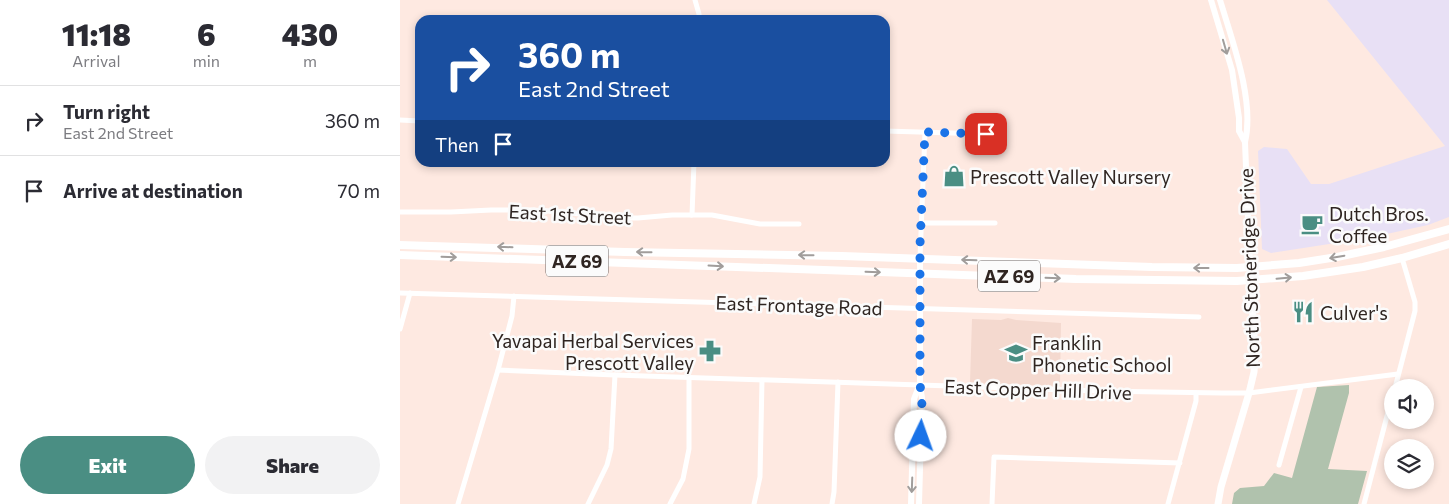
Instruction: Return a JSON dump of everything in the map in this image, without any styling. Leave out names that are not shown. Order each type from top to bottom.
[{"type":"main road","name":"AZ 69","points":[[400,244],[625,252],[920,258],[1152,267],[1250,268],[1337,257],[1384,247],[1449,229]]},
{"type":"main road","name":"AZ 69","points":[[400,255],[1076,279],[1251,280],[1324,274],[1363,267],[1449,244]]},
{"type":"main road","name":"North Stoneridge Drive","points":[[1218,504],[1221,487],[1254,372],[1255,353],[1250,268]]},
{"type":"street","points":[[695,0],[698,15]]},
{"type":"street","name":"North Stoneridge Drive","points":[[1212,0],[1232,70],[1239,131],[1245,142]]},
{"type":"street","name":"North Stoneridge Drive","points":[[1220,0],[1234,46],[1244,92],[1248,130],[1245,142],[1250,268]]},
{"type":"street","points":[[400,120],[415,121]]},
{"type":"street","points":[[890,131],[986,134]]},
{"type":"street","points":[[919,504],[922,398],[920,385],[920,258],[925,132]]},
{"type":"street","points":[[692,215],[694,167]]},
{"type":"street","name":"East 1st Street","points":[[400,212],[532,210],[565,212],[607,218],[692,215],[712,216],[760,224],[799,224]]},
{"type":"street","points":[[921,223],[995,223]]},
{"type":"street","points":[[1397,379],[1415,310],[1415,302],[1402,258]]},
{"type":"street","name":"East Frontage Road","points":[[400,293],[1199,317]]},
{"type":"street","points":[[400,329],[410,293]]},
{"type":"street","points":[[458,504],[498,370],[512,316],[514,296]]},
{"type":"street","name":"East Copper Hill Drive","points":[[498,370],[689,378],[1196,393],[1249,393],[1398,374]]},
{"type":"street","points":[[588,504],[607,465],[611,449],[615,375]]},
{"type":"street","points":[[670,504],[683,478],[689,449],[689,378]]},
{"type":"street","points":[[754,504],[760,477],[762,380]]},
{"type":"street","points":[[832,504],[838,382]]},
{"type":"street","points":[[911,504],[914,399],[920,385]]},
{"type":"street","points":[[1278,466],[1301,387]]},
{"type":"street","points":[[1168,504],[1196,401],[1196,393]]},
{"type":"street","points":[[1364,504],[1384,428]]},
{"type":"street","points":[[992,504],[994,457],[1180,463]]},
{"type":"shaded area","points":[[1327,0],[1449,0],[1449,217],[1428,225],[1368,238],[1271,253],[1262,249],[1258,151],[1264,147],[1287,149],[1311,184],[1329,184],[1445,146]]},
{"type":"shaded area","name":"Franklin Phonetic School","points":[[1008,318],[1061,323],[1060,386],[970,383],[972,319],[1001,320]]},
{"type":"green space","points":[[1349,385],[1349,393],[1328,469],[1367,471],[1358,504],[1232,504],[1234,493],[1240,488],[1264,486],[1274,473],[1292,478],[1317,387]]},
{"type":"place","name":"Prescott Valley Nursery","points":[[954,176]]},
{"type":"place","name":"Dutch Bros. Coffee","points":[[1312,224]]},
{"type":"place","name":"Culver's","points":[[1303,312]]},
{"type":"place","name":"Yavapai Herbal Services Prescott Valley","points":[[710,351]]},
{"type":"place","name":"Franklin Phonetic School","points":[[1016,353]]},
{"type":"route","points":[[921,436],[920,245],[925,132],[986,134]]}]
